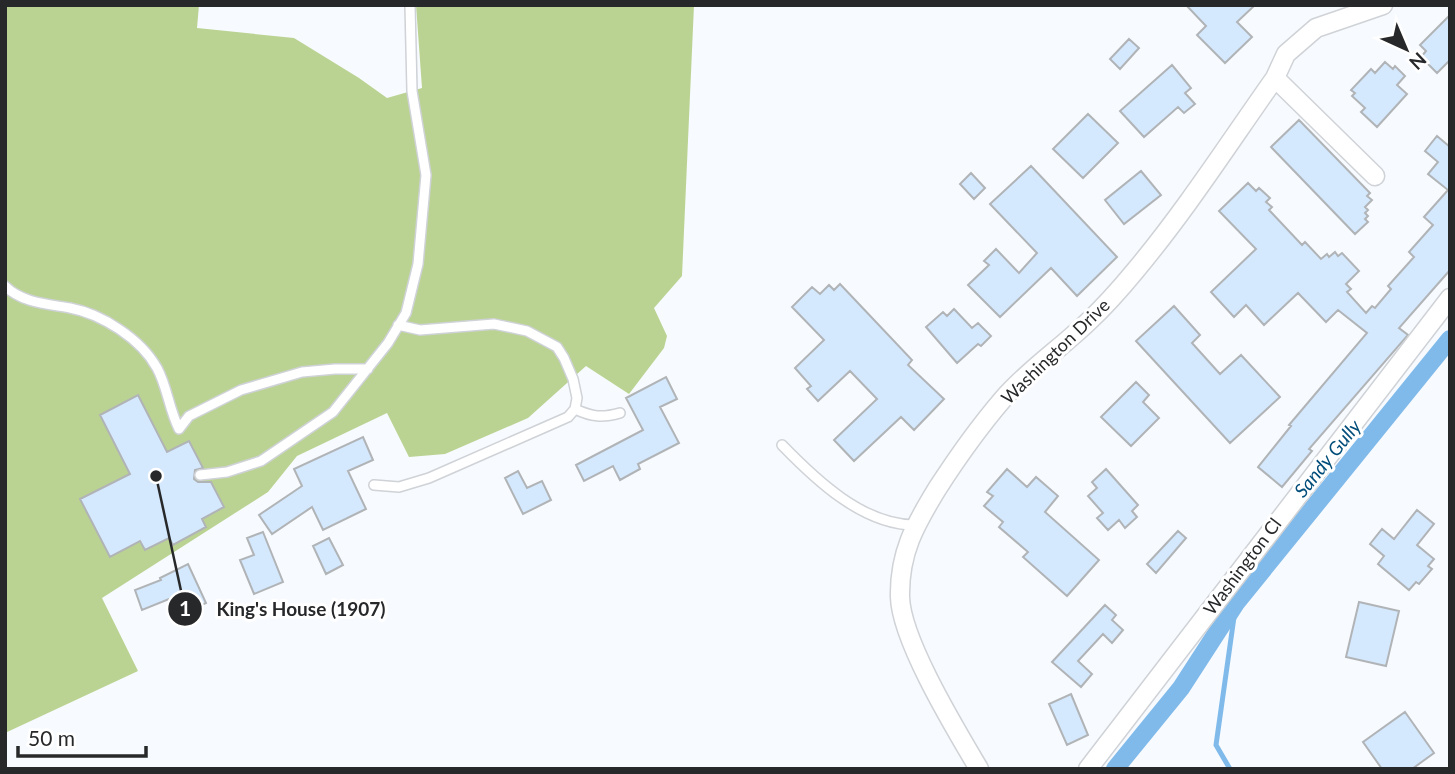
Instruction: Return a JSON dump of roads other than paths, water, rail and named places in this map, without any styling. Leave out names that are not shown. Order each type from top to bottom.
[{"type":"street","name":"Washington Drive","points":[[979,769],[918,656],[907,629],[900,599],[902,563],[915,525],[952,466],[1003,399],[1047,356],[1089,321],[1165,234],[1275,78],[1286,54],[1316,28],[1383,5]]},
{"type":"street","points":[[1275,78],[1375,176]]},
{"type":"street","name":"Washington Cl","points":[[1088,769],[1450,298]]},
{"type":"lane","points":[[200,475],[227,472],[261,461],[333,412],[368,369],[406,313],[418,264],[426,176],[412,90],[410,5]]},
{"type":"lane","points":[[5,286],[21,297],[75,309],[102,319],[138,344],[157,368],[178,429],[189,416],[241,390],[302,372],[368,369]]},
{"type":"lane","points":[[374,485],[399,486],[429,478],[568,416],[575,410],[577,398],[573,379],[557,348],[527,331],[494,324],[420,330],[398,326]]},
{"type":"lane","points":[[575,410],[593,417],[620,413]]},
{"type":"lane","points":[[782,445],[802,466],[871,515],[898,525],[915,525]]},
{"type":"waterway","name":"Sandy Gully","points":[[1115,769],[1181,688],[1236,603],[1450,339]]},
{"type":"waterway","points":[[1230,769],[1216,745],[1236,603]]},
{"type":"place","name":"King's House (1907)","points":[[156,476]]}]
